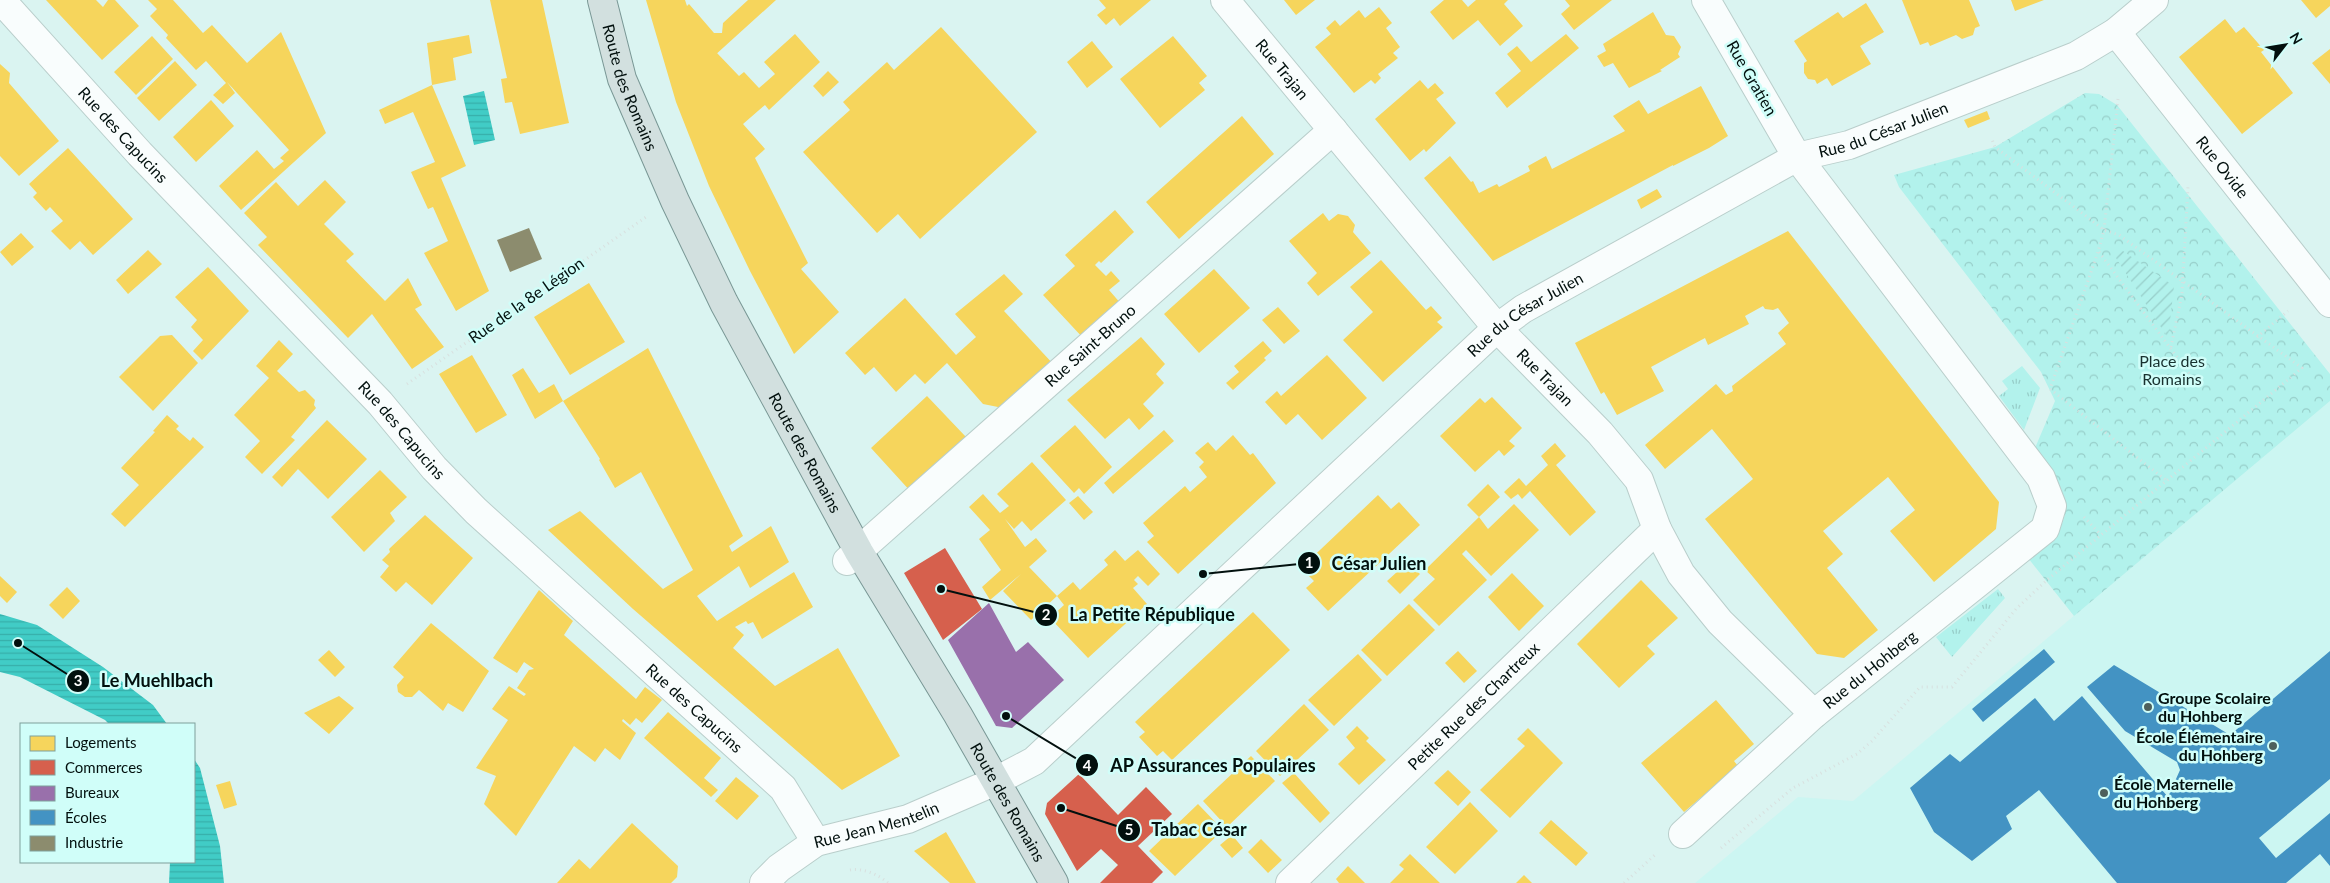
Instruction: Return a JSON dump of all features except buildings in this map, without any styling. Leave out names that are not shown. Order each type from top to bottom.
[{"type":"main road","name":"Route des Romains","points":[[602,0],[622,79],[674,201],[724,304],[853,557],[996,781],[1054,883]]},
{"type":"street","name":"Rue des Capucins","points":[[1,0],[140,154],[380,403],[434,468],[476,511],[783,788],[816,842]]},
{"type":"street","name":"Rue Trajan","points":[[1225,0],[1497,328],[1600,433],[1639,480],[1657,529],[1681,574],[1720,622],[1814,714]]},
{"type":"street","name":"Rue Gratien","points":[[1706,0],[1797,157]]},
{"type":"street","name":"Rue du César Julien","points":[[996,781],[1034,761],[1497,328],[1523,309],[1797,157],[1849,145],[2076,56],[2116,32],[2154,0]]},
{"type":"street","name":"Rue Ovide","points":[[2116,32],[2330,303]]},
{"type":"street","name":"Rue Saint-Bruno","points":[[853,557],[1333,130]]},
{"type":"street","name":"Rue du Hohberg","points":[[1683,834],[1814,714],[2045,528],[2052,506],[2041,478],[1797,157]]},
{"type":"street","name":"Petite Rue des Chartreux","points":[[1290,883],[1657,529]]},
{"type":"street","name":"Rue Jean Mentelin","points":[[764,883],[794,856],[816,842],[908,819],[996,781]]},
{"type":"path","points":[[2118,99],[2104,230],[2050,389],[2167,481]]},
{"type":"path","points":[[1717,851],[1793,788],[1858,754],[1920,687],[1952,687],[2016,609],[2047,580],[2302,368],[2119,235],[2104,230],[1996,147],[1991,137]]},
{"type":"path","points":[[2171,347],[2183,282],[2188,186]]},
{"type":"path","name":"Rue de la 8e Légion","points":[[380,403],[584,258],[674,201]]},
{"type":"path","points":[[2098,252],[2191,376]]},
{"type":"path","points":[[2257,337],[2288,311]]},
{"type":"path","points":[[1624,883],[1639,868],[1683,834]]},
{"type":"path","points":[[842,872],[858,869],[881,877],[888,883]]},
{"type":"shaded area","name":"Groupe Scolaire du Hohberg","points":[[2330,401],[2330,883],[1695,883],[1798,797],[1853,801]]},
{"type":"green space","name":"Place des Romains","points":[[2085,93],[2099,94],[2117,105],[2330,374],[2330,401],[2074,616],[2028,558],[2054,536],[2063,521],[2065,510],[2061,488],[2035,448],[2055,401],[2041,372],[1899,187],[1894,175],[1995,147]]},
{"type":"green space","points":[[2120,249],[2174,286],[2168,338],[2116,258]]},
{"type":"green space","points":[[2022,366],[2040,388],[2024,430],[1999,396],[2008,389],[2002,381]]},
{"type":"green space","points":[[1998,589],[2005,598],[1952,657],[1936,637]]},
{"type":"water","points":[[484,91],[495,140],[474,145],[463,96]]},
{"type":"water","points":[[0,614],[37,625],[103,667],[153,705],[166,723],[108,723],[20,677],[0,672]]},
{"type":"water","points":[[195,760],[200,768],[220,846],[224,883],[169,883],[170,863],[195,863]]},
{"type":"place","name":"César Julien","points":[[1203,574]]},
{"type":"place","name":"La Petite République","points":[[941,589]]},
{"type":"place","name":"Le Muehlbach","points":[[18,643]]},
{"type":"place","name":"Groupe Scolaire du Hohberg","points":[[2148,707]]},
{"type":"place","name":"AP Assurances Populaires","points":[[1006,716]]},
{"type":"place","name":"École Élémentaire du Hohberg","points":[[2273,746]]},
{"type":"place","name":"École Maternelle du Hohberg","points":[[2104,793]]},
{"type":"place","name":"Tabac César","points":[[1061,808]]}]
